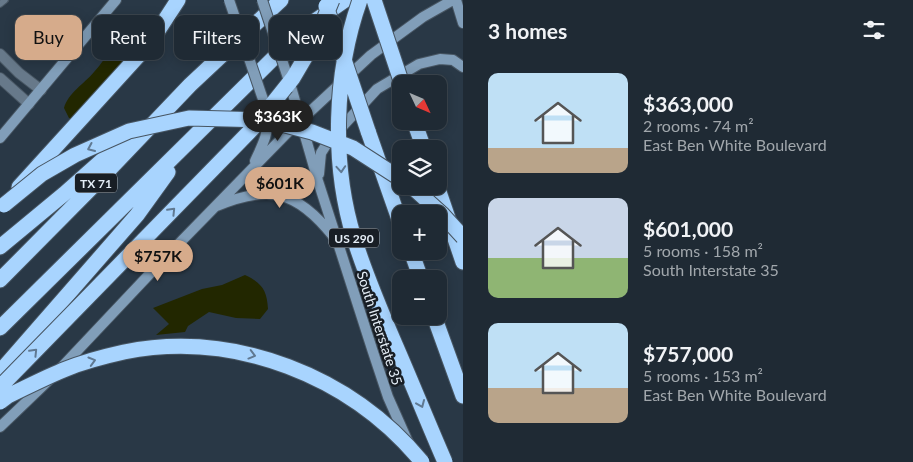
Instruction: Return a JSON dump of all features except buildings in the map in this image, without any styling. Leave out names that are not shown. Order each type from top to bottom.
[{"type":"highway","points":[[2,207],[150,43],[178,0]]},
{"type":"highway","name":"TX 71","points":[[0,280],[190,85],[281,0]]},
{"type":"highway","points":[[324,0],[394,205]]},
{"type":"highway","points":[[0,387],[253,128],[293,78],[316,39],[332,0]]},
{"type":"highway","name":"TX 71","points":[[0,328],[302,30],[345,0]]},
{"type":"highway","name":"US 290","points":[[360,0],[342,69],[338,116],[342,187],[354,237],[376,300],[445,462]]},
{"type":"highway","points":[[374,0],[399,75]]},
{"type":"highway","points":[[0,246],[64,194],[116,146],[190,85]]},
{"type":"highway","points":[[2,207],[42,174],[75,155],[129,131],[189,118],[266,120],[312,132],[352,148],[392,173]]},
{"type":"highway","points":[[0,372],[137,215],[193,139]]},
{"type":"highway","points":[[421,195],[463,237]]},
{"type":"highway","points":[[440,195],[463,262]]},
{"type":"highway","points":[[437,325],[463,396]]},
{"type":"highway","points":[[0,402],[8,396],[67,368],[124,352],[178,346],[236,351],[283,364],[320,380],[375,415],[422,462]]},
{"type":"main road","points":[[0,138],[116,0]]},
{"type":"main road","points":[[229,0],[267,111],[268,127],[266,138],[253,167]]},
{"type":"main road","name":"South Interstate 35","points":[[262,0],[291,87],[337,242],[388,397],[417,462]]},
{"type":"main road","points":[[0,427],[66,363],[253,167],[371,55],[423,16],[454,0],[463,23]]},
{"type":"main road","points":[[318,181],[321,153],[328,142],[377,89],[420,64],[440,58],[453,60],[463,67]]},
{"type":"main road","points":[[214,207],[239,197],[260,194],[291,199],[308,209],[321,221],[337,242]]},
{"type":"street","points":[[0,54],[19,73],[41,90]]},
{"type":"street","points":[[0,78],[29,104]]},
{"type":"lane","points":[[0,4],[5,0]]},
{"type":"shaded area","points":[[103,60],[145,60],[118,87],[110,100],[79,124],[69,118],[64,108],[73,93]]},
{"type":"shaded area","points":[[245,275],[256,281],[265,292],[268,309],[260,319],[236,318],[209,312],[188,326],[185,332],[156,335],[169,324],[153,308],[202,289],[222,285]]}]
